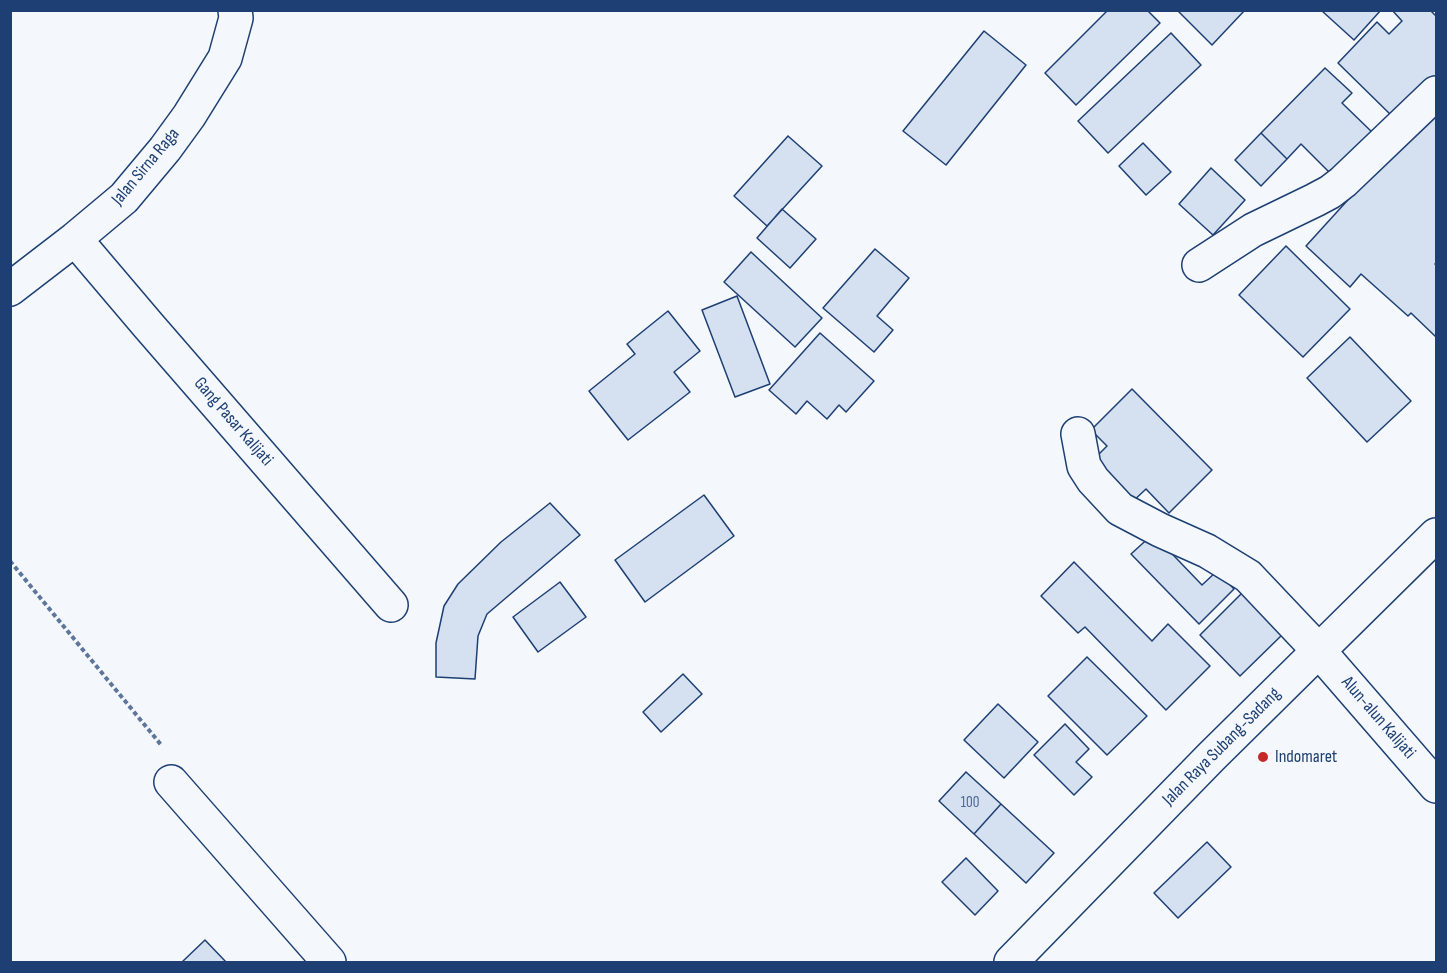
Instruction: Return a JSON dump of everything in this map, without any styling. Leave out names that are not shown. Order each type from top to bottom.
[{"type":"street","name":"Jalan Sirna Raga","points":[[10,289],[124,198],[165,149],[189,116],[225,58],[236,18],[234,10]]},
{"type":"street","points":[[1199,265],[1253,230],[1315,200],[1336,187],[1437,93]]},
{"type":"street","name":"Gang Pasar Kalijati","points":[[75,239],[391,604]]},
{"type":"street","name":"Alun-alun Kalijati","points":[[1078,434],[1084,466],[1093,480],[1120,508],[1160,530],[1207,551],[1248,576],[1319,651],[1437,786]]},
{"type":"street","name":"Jalan Raya Subang-Sadang","points":[[1011,963],[1211,757],[1437,535]]},
{"type":"street","points":[[171,782],[329,963]]},
{"type":"path","points":[[10,561],[164,748],[170,757],[171,782]]},
{"type":"building","points":[[1108,10],[1147,10],[1160,23],[1076,105],[1045,73]]},
{"type":"building","points":[[1177,10],[1245,10],[1212,45]]},
{"type":"building","points":[[1323,10],[1381,10],[1354,40]]},
{"type":"building","points":[[1392,10],[1430,10],[1436,16],[1436,89],[1393,117],[1338,63],[1377,22],[1389,34],[1402,21]]},
{"type":"building","points":[[984,31],[1026,65],[946,165],[903,131]]},
{"type":"building","points":[[1171,33],[1201,65],[1108,153],[1078,121]]},
{"type":"building","points":[[1325,68],[1352,93],[1342,103],[1374,134],[1333,176],[1301,144],[1287,159],[1261,133]]},
{"type":"building","points":[[1436,103],[1436,337],[1411,313],[1408,316],[1361,274],[1350,287],[1306,246]]},
{"type":"building","points":[[1261,133],[1287,159],[1261,186],[1235,160]]},
{"type":"building","points":[[788,136],[822,166],[767,226],[734,196]]},
{"type":"building","points":[[1143,143],[1171,172],[1146,195],[1119,166]]},
{"type":"building","points":[[1211,168],[1245,200],[1213,235],[1179,204]]},
{"type":"building","points":[[782,209],[816,239],[790,268],[757,238]]},
{"type":"building","points":[[1286,246],[1350,309],[1303,357],[1239,295]]},
{"type":"building","points":[[875,249],[909,278],[877,316],[893,330],[874,352],[823,308]]},
{"type":"building","points":[[751,252],[822,318],[795,347],[724,282]]},
{"type":"building","points":[[737,296],[770,384],[735,397],[702,310]]},
{"type":"building","points":[[668,311],[700,351],[674,372],[690,392],[628,440],[589,391],[635,354],[627,344]]},
{"type":"building","points":[[820,333],[874,381],[846,412],[839,405],[827,419],[807,401],[796,414],[769,390]]},
{"type":"building","points":[[1350,337],[1411,401],[1367,442],[1307,378]]},
{"type":"building","points":[[1132,389],[1212,470],[1169,513],[1146,489],[1130,504],[1090,463],[1107,446],[1091,430]]},
{"type":"building","points":[[704,495],[734,536],[645,602],[615,560]]},
{"type":"building","points":[[550,503],[580,535],[487,614],[478,636],[475,679],[436,677],[436,643],[444,606],[458,584],[501,542]]},
{"type":"building","points":[[1153,534],[1202,585],[1217,571],[1234,589],[1199,624],[1131,554]]},
{"type":"building","points":[[1074,562],[1152,641],[1168,624],[1210,666],[1166,710],[1085,627],[1078,633],[1041,596]]},
{"type":"building","points":[[560,582],[586,617],[538,652],[513,617]]},
{"type":"building","points":[[1244,591],[1284,633],[1240,676],[1200,635]]},
{"type":"building","points":[[1087,657],[1147,716],[1107,755],[1048,696]]},
{"type":"building","points":[[683,674],[702,694],[661,732],[643,712]]},
{"type":"building","points":[[998,704],[1038,742],[1004,778],[964,740]]},
{"type":"building","points":[[1065,724],[1089,749],[1076,762],[1092,777],[1074,795],[1034,755]]},
{"type":"building","points":[[966,772],[1001,804],[974,834],[939,801]]},
{"type":"building","points":[[1001,804],[1054,853],[1026,883],[974,834]]},
{"type":"building","points":[[1207,842],[1231,867],[1178,918],[1154,893]]},
{"type":"building","points":[[966,858],[998,891],[975,915],[942,882]]},
{"type":"building","points":[[205,940],[226,962],[182,962]]},
{"type":"place","name":"Indomaret","points":[[1263,757]]}]
